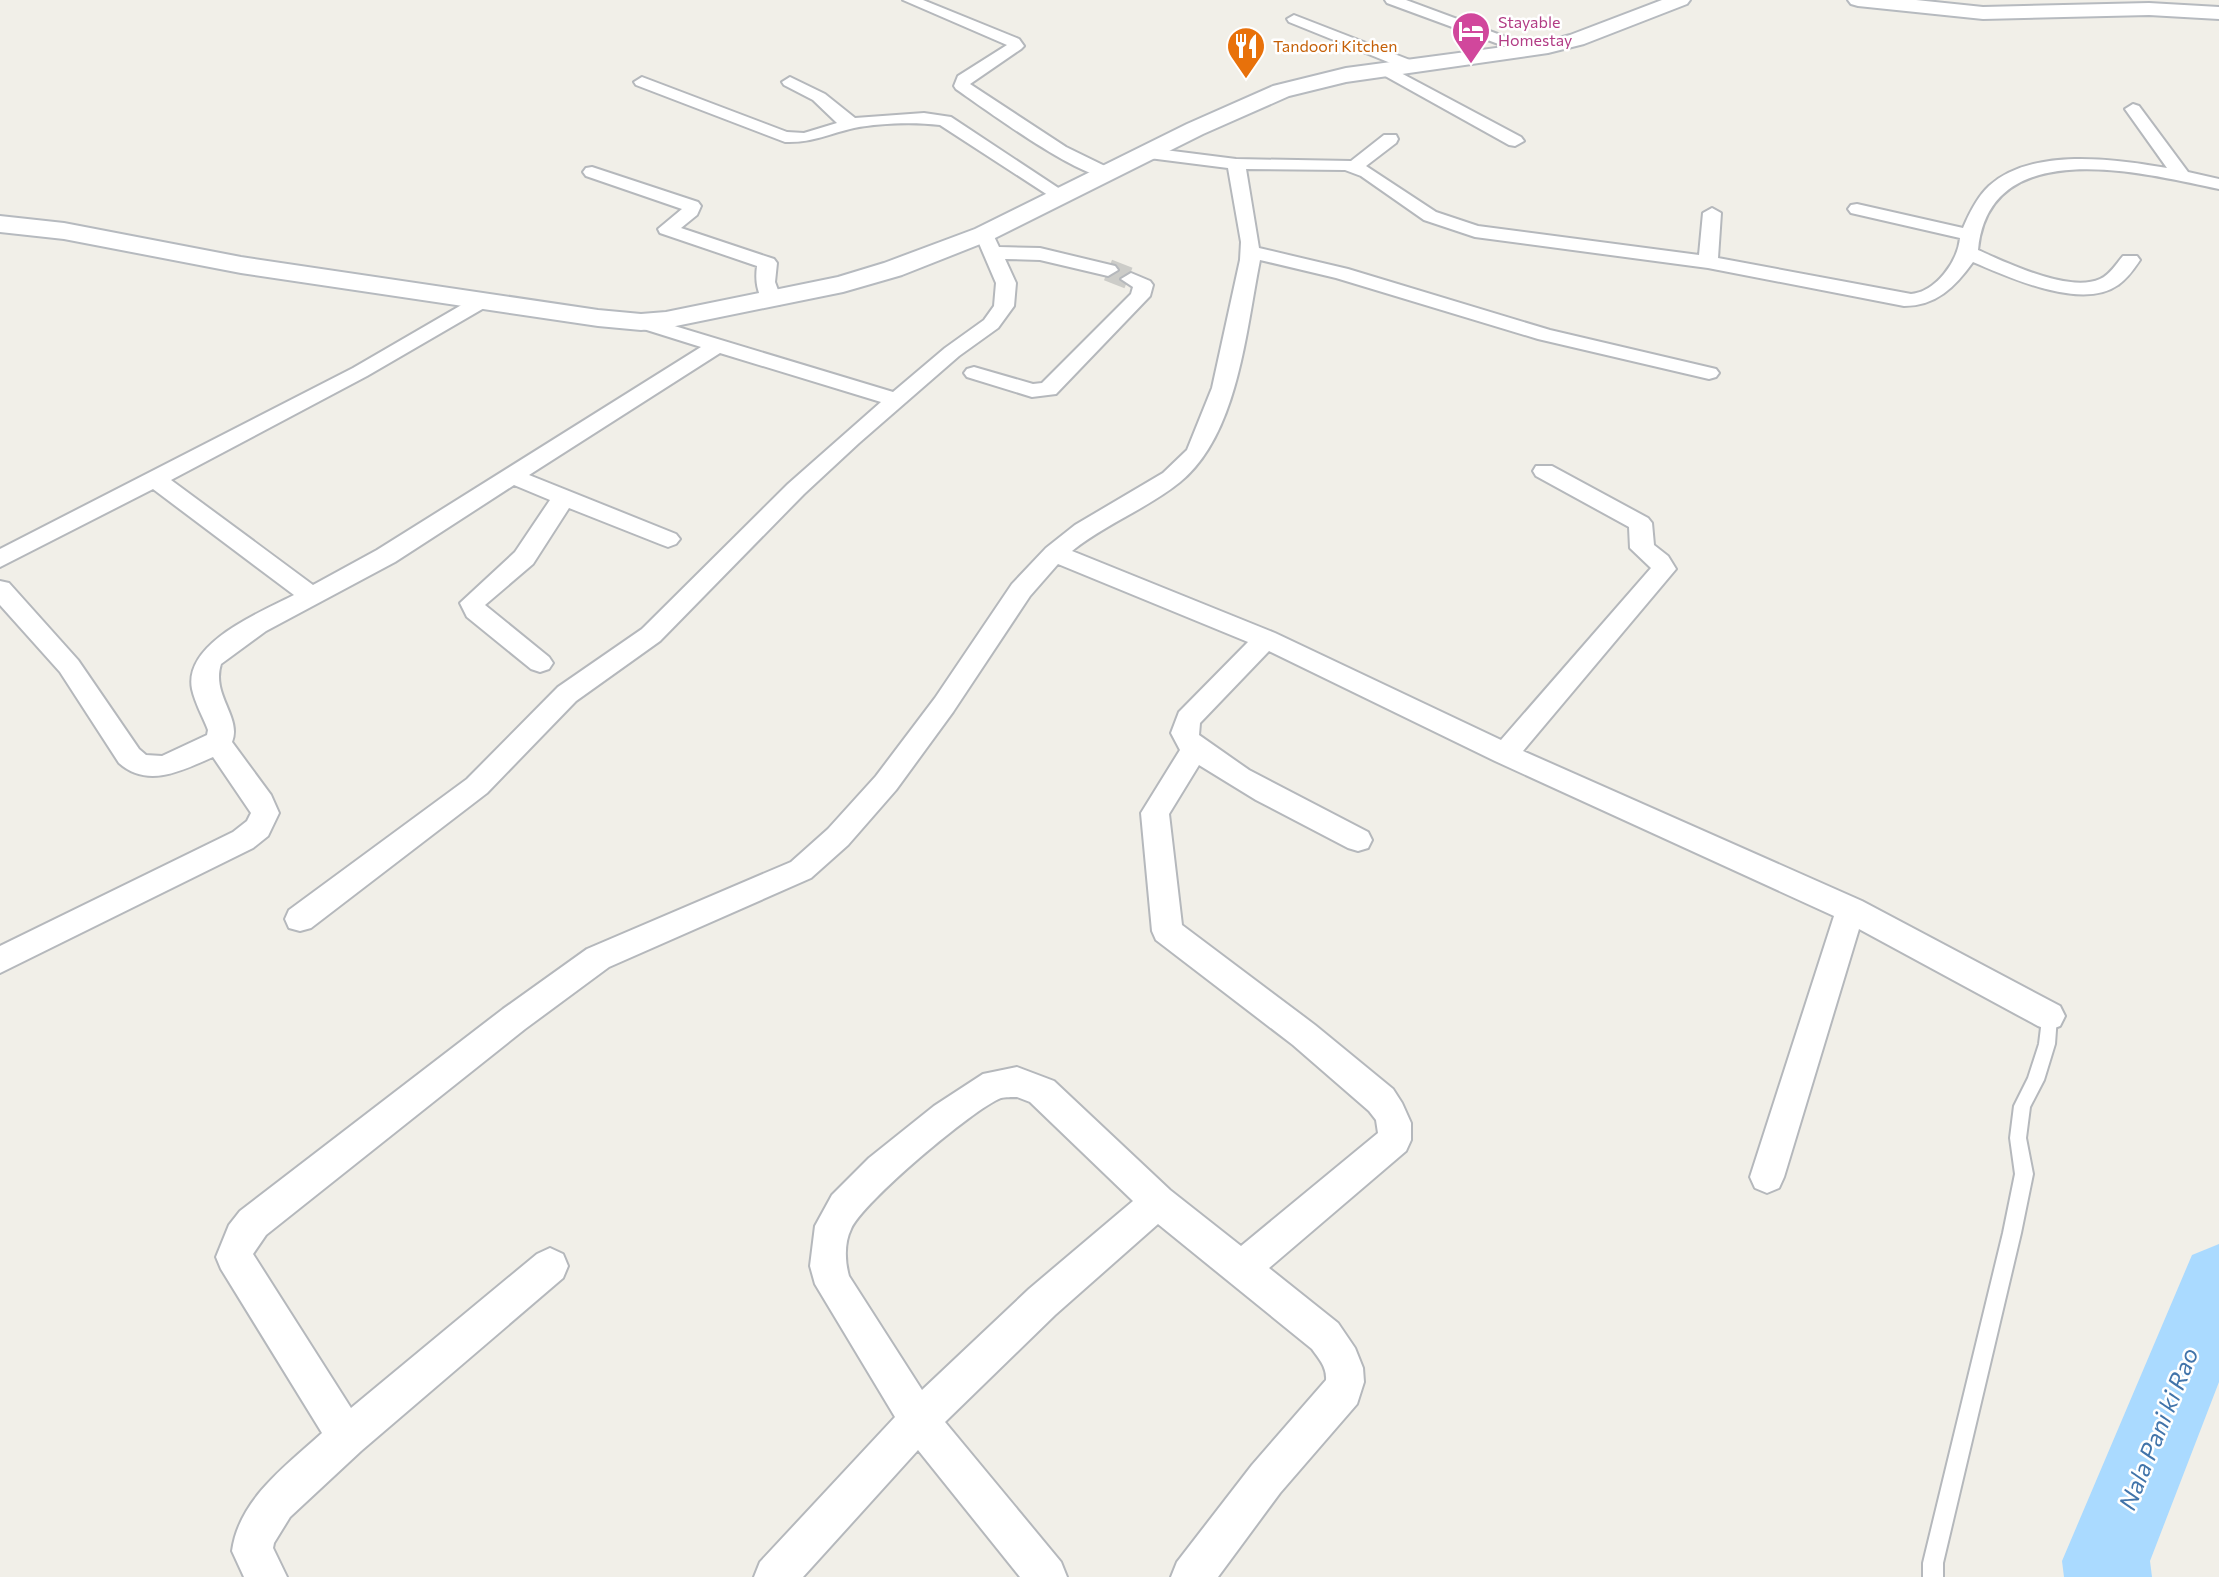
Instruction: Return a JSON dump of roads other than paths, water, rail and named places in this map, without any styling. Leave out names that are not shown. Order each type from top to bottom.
[{"type":"street","points":[[910,0],[1014,42],[1016,46],[964,79],[962,86],[1051,145],[1105,173]]},
{"type":"street","points":[[1392,0],[1528,50]]},
{"type":"street","points":[[641,322],[772,301],[989,243],[1060,195],[1195,129],[1281,91],[1326,78],[1528,50],[1577,40],[1680,0]]},
{"type":"street","points":[[1870,1],[1983,13],[2149,9],[2219,13]]},
{"type":"street","points":[[1294,19],[1396,67],[1515,141]]},
{"type":"street","points":[[642,82],[785,137],[805,138],[853,123],[924,118],[945,121],[1060,195]]},
{"type":"street","points":[[790,82],[818,97],[844,119],[853,123]]},
{"type":"street","points":[[2133,109],[2182,176]]},
{"type":"street","points":[[1354,167],[1390,139]]},
{"type":"street","points":[[1149,153],[1236,164],[1354,167],[1367,172],[1430,216],[1475,231],[1708,262],[1884,297],[1916,300],[1931,294],[1969,244],[1995,190],[2023,174],[2042,169],[2107,164],[2145,168],[2219,184]]},
{"type":"street","points":[[346,1437],[234,1257],[242,1237],[253,1223],[514,1018],[598,958],[801,870],[838,837],[887,782],[944,705],[1021,590],[1055,553],[1083,530],[1171,478],[1196,454],[1204,440],[1223,388],[1250,252],[1236,164]]},
{"type":"street","points":[[592,172],[692,206],[691,211],[667,229],[768,263],[765,282],[772,301]]},
{"type":"street","points":[[1857,209],[1969,244],[2040,281],[2078,287],[2106,285],[2130,260]]},
{"type":"street","points":[[1708,262],[1712,212]]},
{"type":"street","points":[[0,224],[64,231],[241,265],[641,322],[898,400]]},
{"type":"street","points":[[989,243],[1108,270]]},
{"type":"street","points":[[300,919],[477,786],[567,694],[651,635],[796,489],[952,352],[991,324],[1004,306],[1006,283],[989,243]]},
{"type":"street","points":[[1250,252],[1341,273],[1545,335],[1709,373]]},
{"type":"street","points":[[974,373],[1032,391],[1048,389],[1140,296],[1143,285],[1131,279]]},
{"type":"street","points":[[0,559],[360,372],[484,300]]},
{"type":"street","points":[[0,589],[69,666],[129,755],[137,763],[164,766],[218,743],[222,730],[205,689],[205,672],[209,660],[236,638],[386,556],[718,345]]},
{"type":"street","points":[[1505,754],[1664,569],[1642,548],[1640,523],[1544,471]]},
{"type":"street","points":[[511,476],[668,539]]},
{"type":"street","points":[[155,479],[313,597]]},
{"type":"street","points":[[540,663],[477,611],[472,603],[524,558],[564,497]]},
{"type":"street","points":[[1055,553],[1266,639],[1505,754],[1851,911],[2049,1016]]},
{"type":"street","points":[[1266,639],[1188,719],[1185,727],[1186,739],[1195,748],[1238,776],[1358,840]]},
{"type":"street","points":[[0,960],[243,841],[258,828],[265,813],[261,803],[218,743]]},
{"type":"street","points":[[1195,748],[1155,813],[1167,931],[1304,1035],[1381,1100],[1391,1112],[1396,1127],[1394,1140],[1240,1270]]},
{"type":"street","points":[[1767,1177],[1851,911]]},
{"type":"street","points":[[1046,1577],[919,1420],[833,1283],[828,1266],[833,1226],[844,1207],[881,1169],[946,1117],[995,1084],[1017,1082],[1042,1091],[1158,1202],[1325,1336],[1342,1358],[1346,1380],[1343,1390],[1266,1479],[1192,1577]]},
{"type":"street","points":[[775,1577],[919,1420],[1042,1302],[1158,1202]]},
{"type":"street","points":[[265,1577],[252,1551],[258,1529],[276,1503],[346,1437],[550,1266]]},
{"type":"lane","points":[[1933,1577],[1933,1563],[1955,1462],[2024,1174],[2018,1138],[2022,1106],[2036,1080],[2047,1044],[2049,1016]]},
{"type":"waterway","name":"Nala Pani ki Rao","points":[[2108,1577],[2106,1561],[2219,1282]]},
{"type":"tunnel","points":[[1108,270],[1131,279]]},
{"type":"place","name":"Stayable Homestay","points":[[1471,65]]},
{"type":"place","name":"Tandoori Kitchen","points":[[1246,80]]}]
